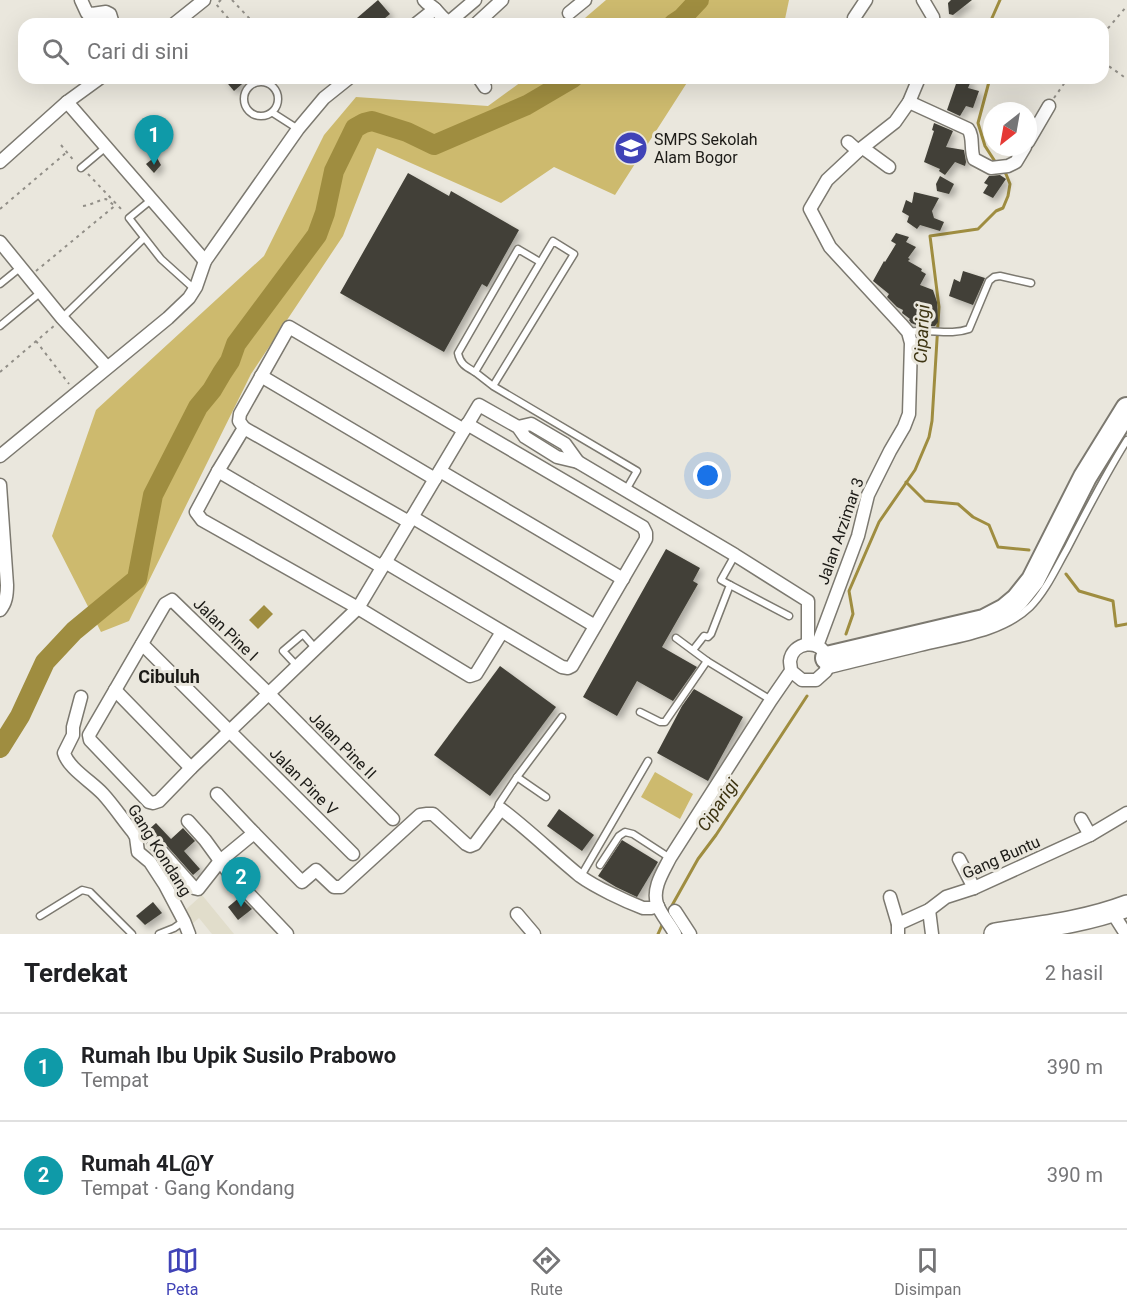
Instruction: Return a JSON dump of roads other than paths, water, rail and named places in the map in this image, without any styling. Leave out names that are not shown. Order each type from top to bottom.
[{"type":"highway","points":[[819,655],[984,621],[1005,610],[1017,600],[1033,580],[1085,477],[1127,409]]},
{"type":"highway","points":[[995,934],[1059,929],[1120,909]]},
{"type":"street","points":[[81,0],[89,14],[106,12],[111,18]]},
{"type":"street","points":[[182,18],[204,0]]},
{"type":"street","points":[[454,18],[475,0]]},
{"type":"street","points":[[482,18],[502,0]]},
{"type":"street","points":[[568,13],[585,0]]},
{"type":"street","points":[[854,18],[866,0]]},
{"type":"street","points":[[923,0],[933,18]]},
{"type":"street","points":[[0,162],[67,102],[92,84]]},
{"type":"street","points":[[0,456],[174,313],[189,298],[196,287],[205,261],[298,129],[324,98],[342,84]]},
{"type":"street","points":[[908,332],[830,247],[810,209],[827,180],[895,122],[909,102],[916,84]]},
{"type":"street","points":[[67,102],[205,261]]},
{"type":"street","points":[[909,102],[968,129],[971,133],[974,159],[991,168],[1008,166],[1016,162],[1020,156]]},
{"type":"street","points":[[1037,127],[1049,106]]},
{"type":"street","points":[[848,142],[889,167]]},
{"type":"street","points":[[0,242],[62,318],[107,367]]},
{"type":"street","points":[[218,471],[562,667],[568,668],[572,666],[646,539],[643,527],[289,327],[240,414],[239,422],[244,428],[595,626]]},
{"type":"street","name":"Jalan Arzimar 3","points":[[819,655],[858,536],[868,495],[909,414],[911,343],[908,332]]},
{"type":"street","points":[[261,376],[622,579]]},
{"type":"street","points":[[142,644],[89,735],[90,740],[149,802],[153,803],[159,801],[358,608],[479,405],[518,427],[531,424],[565,444],[578,462],[808,601],[819,655],[816,680],[802,680],[791,670]]},
{"type":"street","points":[[244,428],[197,508],[197,515],[202,520],[358,608],[470,676],[476,674],[502,632]]},
{"type":"street","points":[[0,485],[7,585],[6,597],[0,610]]},
{"type":"street","name":"Jalan Pine I","points":[[142,644],[165,604],[172,600],[269,694]]},
{"type":"street","name":"Jalan Pine V","points":[[142,644],[353,854]]},
{"type":"street","points":[[674,933],[658,906],[656,892],[658,882],[670,858],[791,670],[790,658],[796,648],[819,655]]},
{"type":"street","points":[[115,690],[191,768]]},
{"type":"street","name":"Jalan Pine II","points":[[269,694],[393,819]]},
{"type":"street","name":"Gang Kondang","points":[[81,697],[73,735],[64,753],[66,760],[95,786],[133,832],[138,852],[154,867],[178,913],[180,924],[189,934]]},
{"type":"street","points":[[217,794],[302,882],[316,870],[334,887],[341,887],[420,815],[427,813],[433,814],[470,846],[475,844],[501,809],[592,884],[643,908],[658,906]]},
{"type":"street","name":"Gang Buntu","points":[[898,929],[946,897],[974,888],[1090,836],[1127,813]]},
{"type":"street","points":[[1081,819],[1090,836]]},
{"type":"street","points":[[188,821],[220,861],[286,934]]},
{"type":"street","points":[[154,843],[194,888],[198,889],[220,861],[254,833]]},
{"type":"street","points":[[959,859],[974,888]]},
{"type":"street","points":[[890,897],[898,929]]},
{"type":"street","points":[[1120,909],[1126,934]]},
{"type":"street","points":[[929,910],[932,933]]},
{"type":"street","points":[[675,911],[690,934]]},
{"type":"street","points":[[517,914],[534,934]]},
{"type":"lane","points":[[254,84],[245,93],[244,103],[248,111],[256,116],[265,117],[273,113],[278,105],[279,96],[275,88],[269,84]]},
{"type":"lane","points":[[273,113],[298,129]]},
{"type":"lane","points":[[81,168],[106,147]]},
{"type":"lane","points":[[151,200],[129,218],[161,259],[191,286],[196,287]]},
{"type":"lane","points":[[62,318],[144,237]]},
{"type":"lane","points":[[475,372],[553,241],[574,254],[494,386]]},
{"type":"lane","points":[[540,262],[518,249],[458,353],[459,360],[462,365],[494,386],[637,471],[626,490]]},
{"type":"lane","points":[[0,284],[25,272]]},
{"type":"lane","points":[[908,332],[969,329],[989,281],[994,277],[1000,276],[1031,284]]},
{"type":"lane","points":[[0,326],[41,292]]},
{"type":"lane","points":[[819,655],[981,633],[1021,615],[1031,606],[1056,569],[1127,440]]},
{"type":"lane","points":[[735,555],[721,580],[789,616]]},
{"type":"lane","points":[[693,650],[704,636],[708,637],[711,634],[730,585]]},
{"type":"lane","points":[[297,667],[283,651],[303,634],[316,649]]},
{"type":"lane","points":[[676,638],[707,661],[771,700]]},
{"type":"lane","points":[[640,712],[660,722],[665,722],[707,661]]},
{"type":"lane","points":[[501,809],[498,807],[499,804],[561,717]]},
{"type":"lane","points":[[581,876],[648,761]]},
{"type":"lane","points":[[517,777],[546,797]]},
{"type":"lane","points":[[600,865],[619,836],[625,832],[633,834],[670,858]]},
{"type":"lane","points":[[40,916],[82,890],[90,892],[132,934]]},
{"type":"lane","points":[[159,934],[180,924]]},
{"type":"waterway","name":"Cibuluh","points":[[682,18],[699,0]]},
{"type":"waterway","name":"Ciparigi","points":[[992,18],[1000,0]]},
{"type":"waterway","points":[[0,748],[20,716],[45,662],[74,631],[137,579],[153,495],[198,407],[230,361],[236,344],[317,235],[325,213],[334,171],[355,128],[372,121],[407,132],[434,145],[527,105],[563,84]]},
{"type":"waterway","name":"Ciparigi","points":[[988,84],[978,123],[985,146],[996,163]]},
{"type":"waterway","name":"Ciparigi","points":[[846,634],[853,614],[849,591],[879,522],[915,470],[929,437],[939,307],[930,236],[978,229],[996,211],[1003,208],[1010,184],[1003,170]]},
{"type":"waterway","points":[[906,482],[925,501],[958,504],[973,517],[989,525],[998,547],[1029,550]]},
{"type":"waterway","points":[[1066,574],[1079,591],[1113,601],[1116,626],[1127,624]]},
{"type":"waterway","name":"Ciparigi","points":[[670,909],[698,859],[807,696]]},
{"type":"waterway","name":"Ciparigi","points":[[658,934],[663,923]]},
{"type":"place","name":"SMPS Sekolah Alam Bogor","points":[[631,148]]},
{"type":"place","name":"Rumah Ibu Upik Susilo Prabowo","points":[[154,165]]},
{"type":"place","name":"Rumah 4L@Y","points":[[241,907]]},
{"type":"district","name":"Cibuluh","points":[[169,677]]}]
